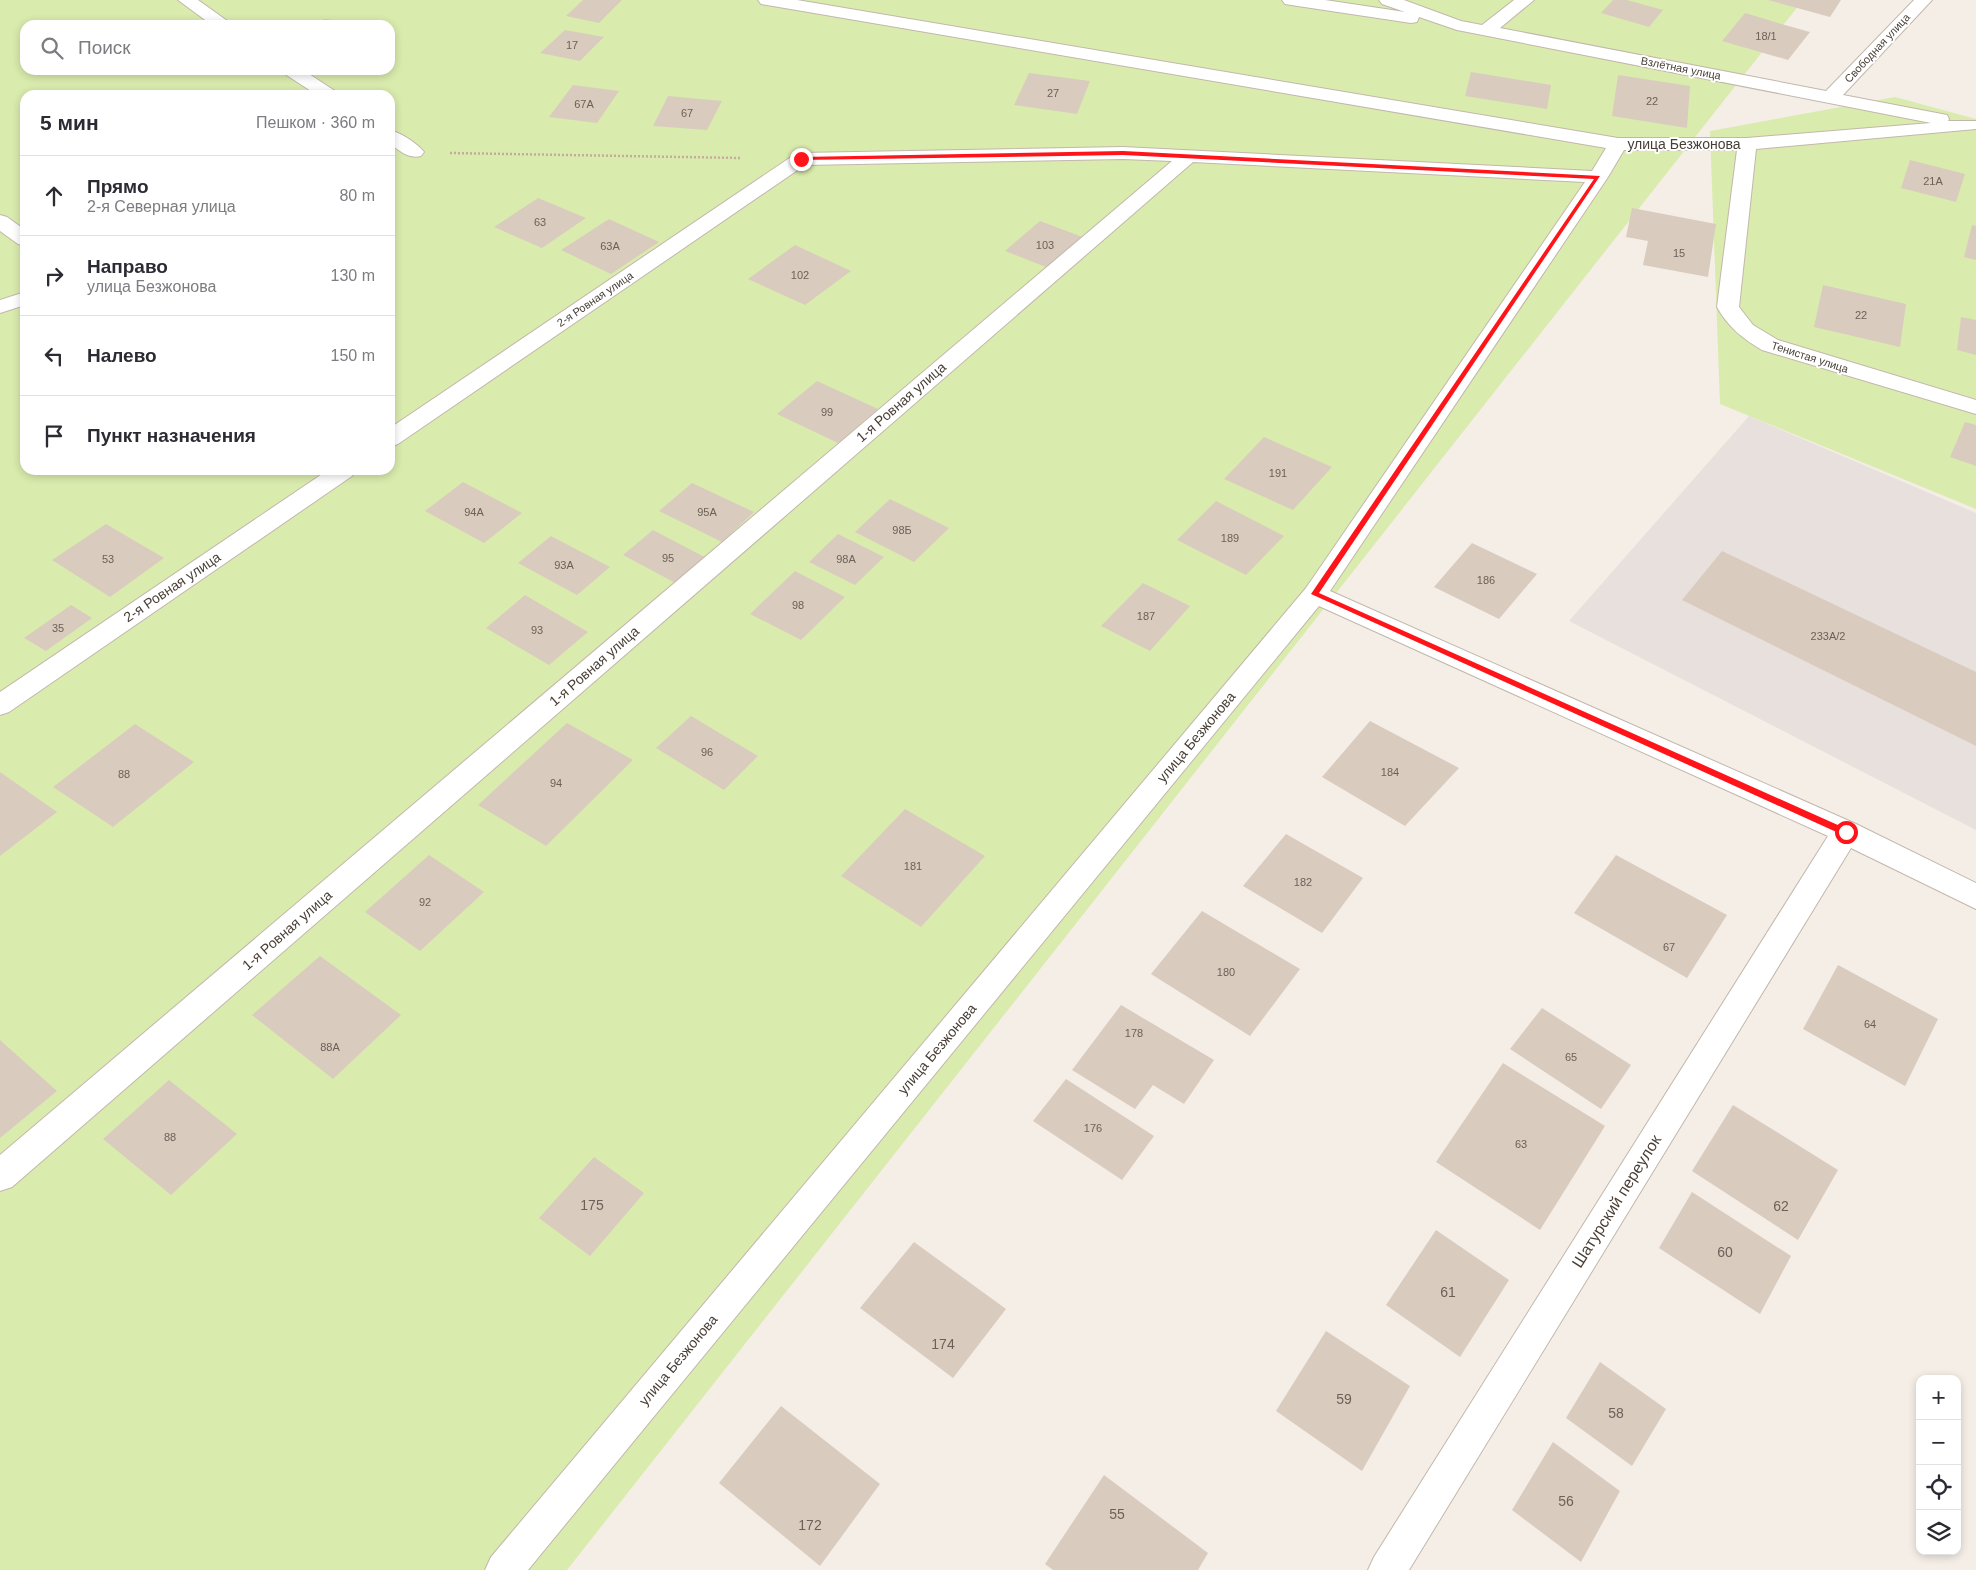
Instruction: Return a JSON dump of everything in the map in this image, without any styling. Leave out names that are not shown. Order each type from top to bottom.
[{"type":"street","points":[[187,0],[217,20]]},
{"type":"street","points":[[767,0],[1618,144]]},
{"type":"street","points":[[1292,0],[1457,25]]},
{"type":"street","name":"Взлётная улица","points":[[1388,0],[1457,25],[1974,126]]},
{"type":"street","points":[[1486,30],[1525,0]]},
{"type":"street","name":"Свободная улица","points":[[1831,97],[1922,0]]},
{"type":"street","points":[[299,75],[321,90]]},
{"type":"street","name":"улица Безжонова","points":[[504,1570],[1315,594],[1598,177],[1618,144],[1747,144],[1974,126]]},
{"type":"street","points":[[395,139],[414,152]]},
{"type":"street","name":"Тенистая улица","points":[[1747,144],[1728,307],[1734,320],[1750,333],[1770,345],[1976,407]]},
{"type":"street","points":[[395,160],[414,152]]},
{"type":"street","points":[[801,159],[1123,153],[1598,177]]},
{"type":"street","name":"1-я Ровная улица","points":[[0,1176],[1188,157]]},
{"type":"street","name":"2-я Ровная улица","points":[[395,436],[801,159]]},
{"type":"street","points":[[0,221],[20,236]]},
{"type":"street","points":[[0,307],[20,300]]},
{"type":"street","name":"2-я Ровная улица","points":[[0,705],[337,475]]},
{"type":"street","points":[[1315,594],[1846,832],[1976,897]]},
{"type":"street","name":"Шатурский переулок","points":[[1387,1570],[1846,832]]},
{"type":"path","points":[[414,152],[801,159]]},
{"type":"shaded area","points":[[1749,416],[1976,513],[1976,830],[1569,621]]},
{"type":"green space","points":[[0,0],[1803,0],[567,1570],[0,1570]]},
{"type":"green space","points":[[1895,97],[1976,119],[1976,509],[1720,404],[1710,131]]},
{"type":"building","points":[[583,0],[622,0],[599,23],[566,16]]},
{"type":"building","points":[[1613,0],[1627,0],[1663,10],[1649,27],[1601,13]]},
{"type":"building","points":[[1768,0],[1841,0],[1830,17]]},
{"type":"building","points":[[1745,13],[1810,32],[1788,60],[1722,41]]},
{"type":"building","points":[[565,30],[604,37],[580,61],[540,53]]},
{"type":"building","points":[[1471,72],[1551,85],[1547,109],[1465,96]]},
{"type":"building","points":[[1029,73],[1090,81],[1077,114],[1014,105]]},
{"type":"building","points":[[1618,75],[1690,86],[1687,128],[1612,116]]},
{"type":"building","points":[[573,85],[619,91],[597,123],[549,117]]},
{"type":"building","points":[[668,96],[722,101],[707,130],[653,126]]},
{"type":"building","points":[[1910,160],[1965,174],[1956,202],[1901,188]]},
{"type":"building","points":[[538,198],[586,218],[542,248],[494,227]]},
{"type":"building","points":[[1632,208],[1716,224],[1708,277],[1643,265],[1648,241],[1626,237]]},
{"type":"building","points":[[609,219],[659,242],[611,274],[561,250]]},
{"type":"building","points":[[1040,221],[1085,238],[1051,269],[1005,251]]},
{"type":"building","points":[[1972,225],[1976,226],[1976,260],[1964,257]]},
{"type":"building","points":[[795,245],[851,271],[805,305],[748,279]]},
{"type":"building","points":[[1823,285],[1906,304],[1900,347],[1814,327]]},
{"type":"building","points":[[1961,317],[1976,320],[1976,355],[1957,350]]},
{"type":"building","points":[[817,381],[878,409],[838,443],[777,414]]},
{"type":"building","points":[[1965,422],[1976,425],[1976,466],[1950,457]]},
{"type":"building","points":[[1264,437],[1332,467],[1293,510],[1224,479]]},
{"type":"building","points":[[463,482],[522,513],[484,543],[425,511]]},
{"type":"building","points":[[692,483],[754,512],[722,542],[659,511]]},
{"type":"building","points":[[890,499],[949,528],[914,562],[855,532]]},
{"type":"building","points":[[1216,501],[1284,536],[1246,575],[1177,540]]},
{"type":"building","points":[[106,524],[164,558],[110,597],[52,560]]},
{"type":"building","points":[[653,530],[712,561],[683,587],[623,555]]},
{"type":"building","points":[[838,534],[884,557],[855,585],[809,562]]},
{"type":"building","points":[[551,536],[610,567],[577,595],[518,563]]},
{"type":"building","points":[[1472,543],[1537,574],[1499,619],[1434,587]]},
{"type":"building","points":[[1722,551],[1976,672],[1976,746],[1682,600]]},
{"type":"building","points":[[795,571],[845,597],[801,640],[750,614]]},
{"type":"building","points":[[1143,583],[1190,606],[1150,651],[1101,626]]},
{"type":"building","points":[[525,595],[588,632],[549,665],[486,628]]},
{"type":"building","points":[[71,605],[92,618],[46,651],[24,638]]},
{"type":"building","points":[[691,716],[758,756],[724,790],[656,748]]},
{"type":"building","points":[[1370,721],[1459,768],[1405,826],[1322,777]]},
{"type":"building","points":[[567,723],[633,760],[546,846],[478,805]]},
{"type":"building","points":[[135,724],[194,762],[113,827],[53,787]]},
{"type":"building","points":[[0,772],[57,812],[0,856]]},
{"type":"building","points":[[905,809],[985,856],[921,927],[841,876]]},
{"type":"building","points":[[1286,834],[1363,878],[1322,933],[1243,886]]},
{"type":"building","points":[[429,855],[484,892],[420,951],[365,912]]},
{"type":"building","points":[[1616,855],[1727,915],[1687,978],[1574,913]]},
{"type":"building","points":[[1202,911],[1300,969],[1250,1036],[1151,974]]},
{"type":"building","points":[[320,956],[401,1015],[333,1079],[252,1015]]},
{"type":"building","points":[[1838,965],[1938,1019],[1905,1086],[1803,1029]]},
{"type":"building","points":[[1121,1005],[1214,1060],[1184,1104],[1153,1085],[1135,1109],[1072,1070]]},
{"type":"building","points":[[1542,1008],[1631,1065],[1601,1109],[1510,1049]]},
{"type":"building","points":[[0,1040],[57,1091],[0,1138]]},
{"type":"building","points":[[1503,1063],[1605,1126],[1540,1230],[1436,1162]]},
{"type":"building","points":[[1066,1079],[1154,1136],[1122,1180],[1033,1121]]},
{"type":"building","points":[[169,1080],[237,1134],[171,1195],[103,1139]]},
{"type":"building","points":[[1733,1105],[1838,1170],[1798,1240],[1692,1171]]},
{"type":"building","points":[[594,1157],[644,1193],[590,1256],[539,1218]]},
{"type":"building","points":[[1692,1192],[1791,1256],[1760,1314],[1659,1248]]},
{"type":"building","points":[[1436,1230],[1509,1280],[1460,1357],[1386,1305]]},
{"type":"building","points":[[914,1242],[1006,1309],[953,1378],[860,1308]]},
{"type":"building","points":[[1326,1331],[1410,1386],[1362,1471],[1276,1411]]},
{"type":"building","points":[[1600,1362],[1666,1409],[1632,1466],[1566,1418]]},
{"type":"building","points":[[781,1406],[880,1484],[820,1566],[719,1483]]},
{"type":"building","points":[[1553,1442],[1620,1491],[1581,1562],[1512,1510]]},
{"type":"building","points":[[1104,1475],[1208,1553],[1198,1570],[1053,1570],[1045,1564]]},
{"type":"route","points":[[801,159],[1123,153],[1598,177],[1315,594],[1846,832]]}]
